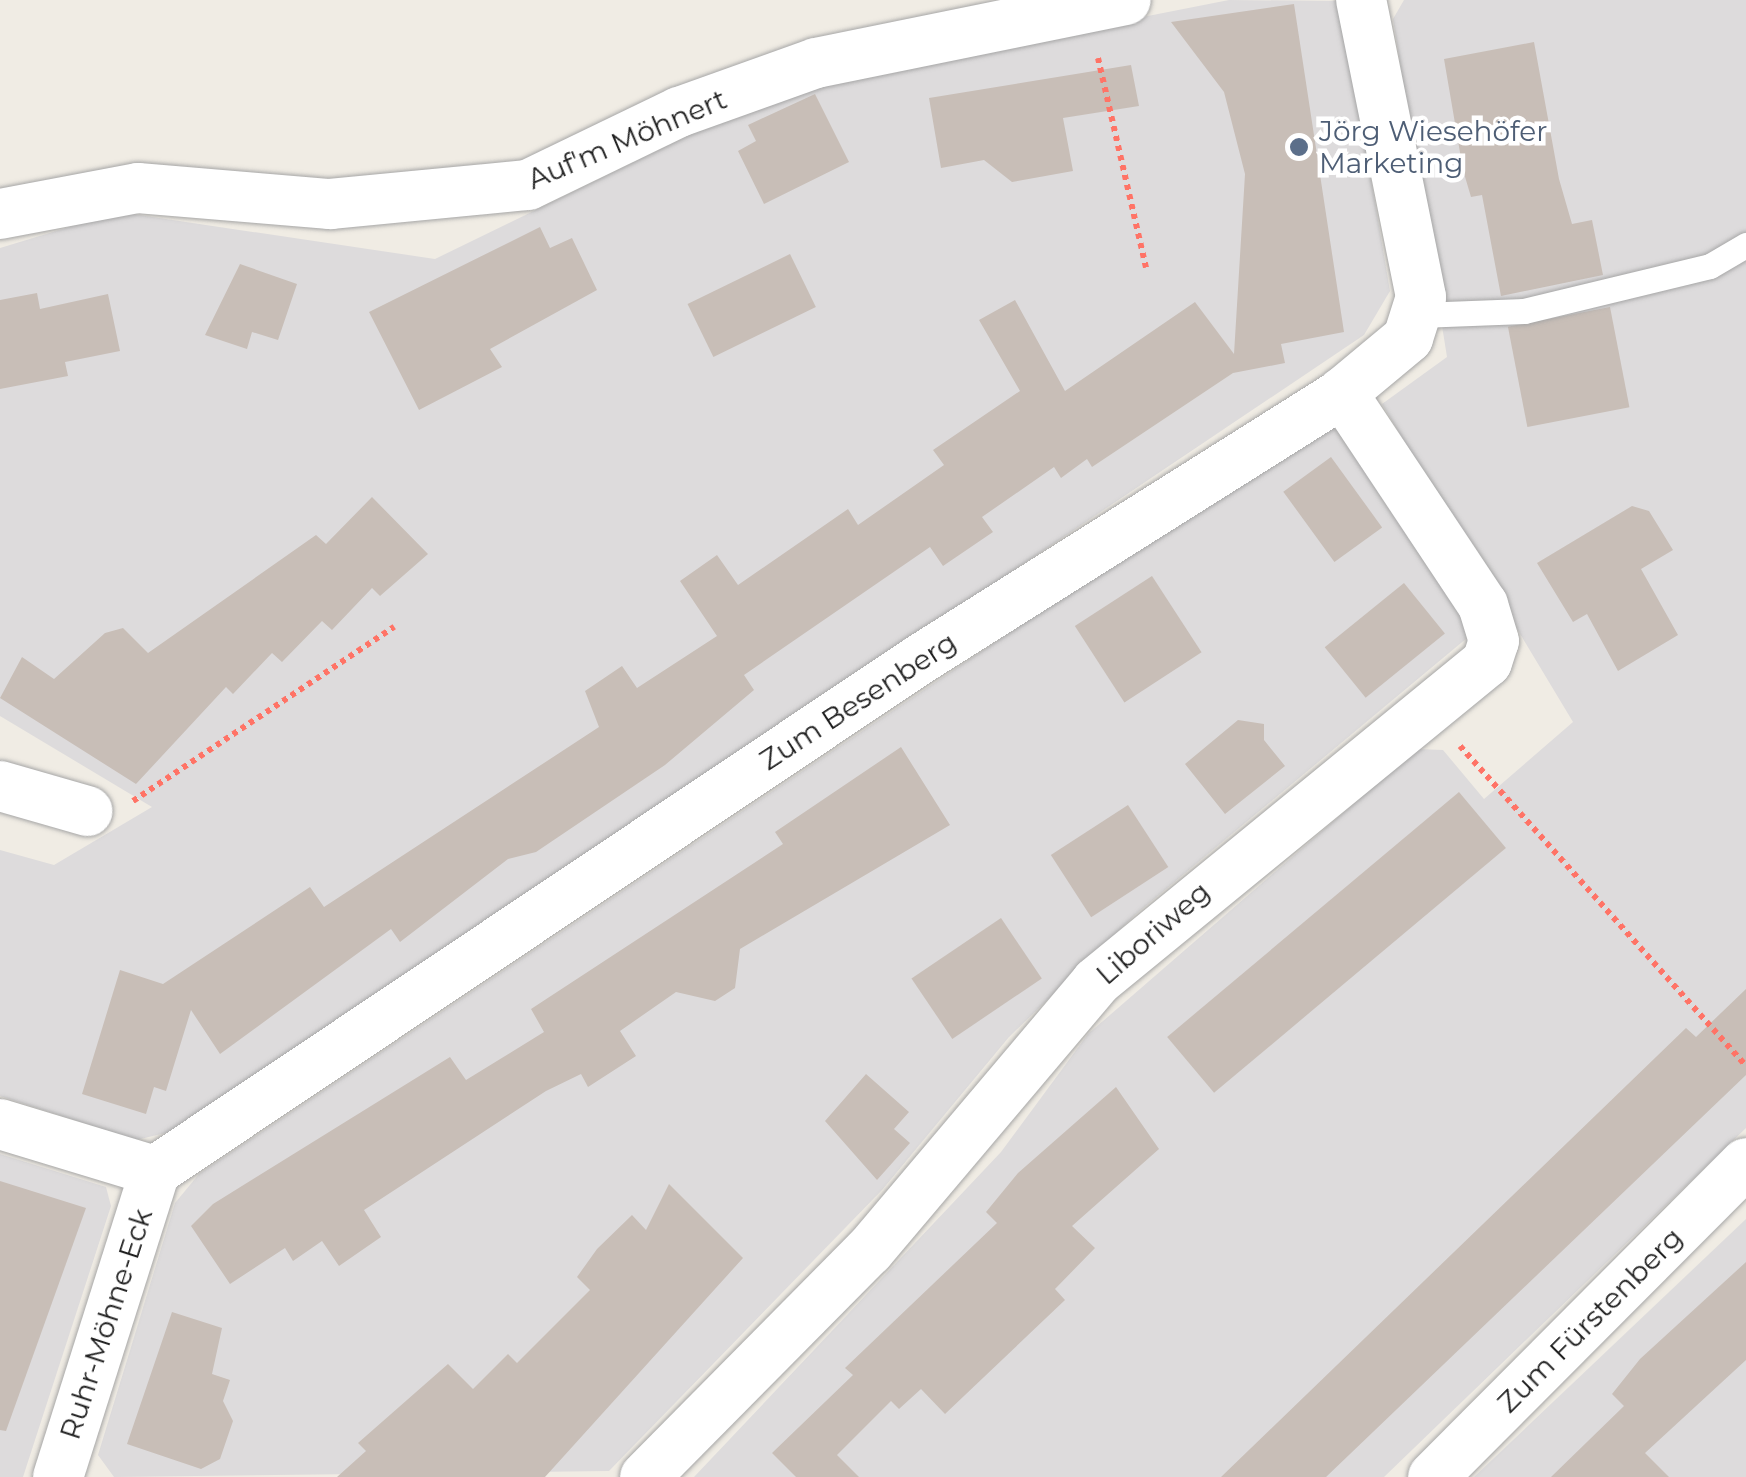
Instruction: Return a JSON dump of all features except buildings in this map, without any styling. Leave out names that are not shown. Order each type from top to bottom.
[{"type":"street","points":[[1361,0],[1419,315]]},
{"type":"street","name":"Auf'm Möhnert","points":[[0,214],[138,188],[330,204],[528,185],[679,112],[816,64],[1108,4]]},
{"type":"street","name":"Zum Besenberg","points":[[154,1171],[922,658],[1342,393],[1408,338],[1419,315]]},
{"type":"street","name":"Liboriweg","points":[[646,1477],[869,1250],[1096,982],[1488,662],[1494,640],[1483,604],[1342,393]]},
{"type":"street","points":[[0,786],[87,811]]},
{"type":"street","points":[[0,1124],[154,1171]]},
{"type":"street","name":"Zum Fürstenberg","points":[[1433,1477],[1746,1163]]},
{"type":"street","name":"Ruhr-Möhne-Eck","points":[[58,1477],[154,1171]]},
{"type":"lane","points":[[1419,315],[1524,311],[1710,266],[1746,245]]},
{"type":"path","points":[[1108,4],[1146,268]]},
{"type":"path","points":[[87,811],[122,809],[394,627]]},
{"type":"path","points":[[1495,783],[1746,1066]]},
{"type":"shaded area","points":[[1229,0],[1341,1],[1390,291],[1364,335],[182,1129],[136,1140],[0,1096],[0,850],[54,865],[152,807],[0,716],[0,248],[119,212],[435,259],[722,119],[859,73]]},
{"type":"shaded area","points":[[1404,0],[1746,0],[1746,1128],[1384,1477],[694,1477],[1001,1152],[1088,1034],[1417,749],[1443,750],[1484,799],[1573,722],[1382,404],[1447,357],[1393,19]]},
{"type":"shaded area","points":[[1330,419],[1462,614],[1467,638],[1136,914],[1009,1037],[882,1190],[609,1471],[114,1477],[98,1455],[175,1203],[199,1174]]},
{"type":"shaded area","points":[[0,1154],[106,1187],[111,1206],[23,1477],[0,1477]]},
{"type":"shaded area","points":[[1746,1219],[1746,1477],[1474,1477]]},
{"type":"place","name":"Jörg Wiesehöfer Marketing","points":[[1299,147]]}]
